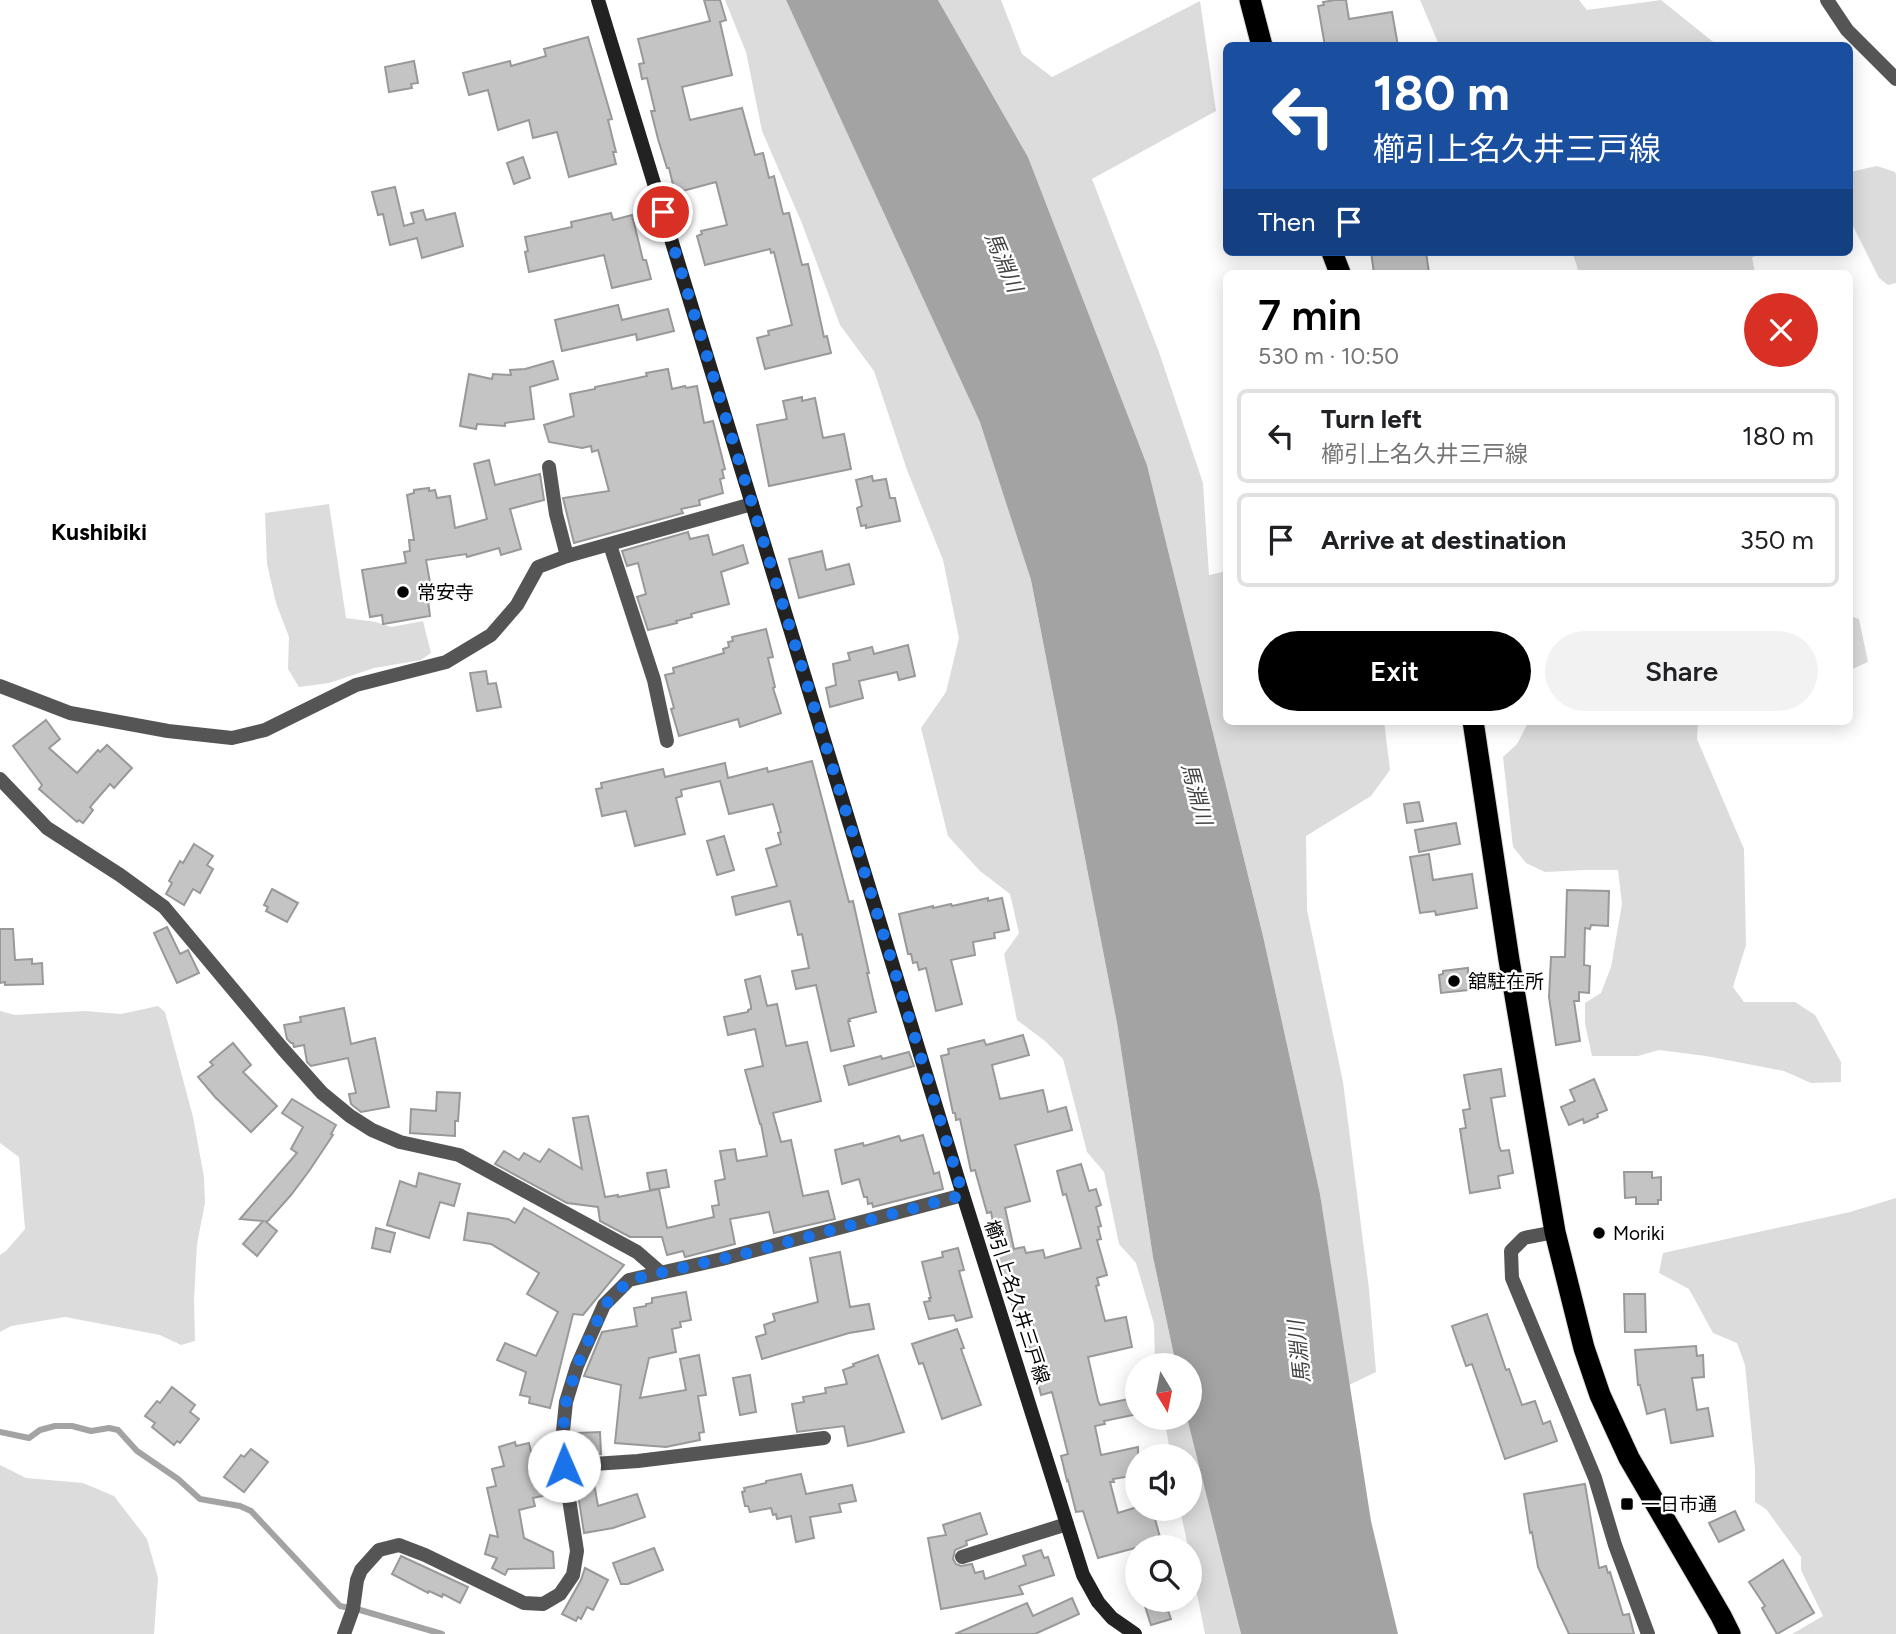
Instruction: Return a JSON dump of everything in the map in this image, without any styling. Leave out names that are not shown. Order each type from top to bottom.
[{"type":"highway","points":[[1250,0],[1261,42]]},
{"type":"highway","points":[[1474,725],[1509,960],[1555,1232],[1584,1348],[1600,1395],[1629,1458],[1730,1634]]},
{"type":"main road","name":"櫛引上名久井三戸線","points":[[598,0],[963,1195],[1083,1575],[1098,1602],[1112,1618],[1135,1634]]},
{"type":"street","points":[[1827,0],[1847,30],[1896,79]]},
{"type":"street","points":[[549,467],[556,514],[567,556]]},
{"type":"street","points":[[0,687],[70,713],[168,731],[232,738],[265,730],[356,685],[446,662],[491,635],[517,605],[538,567],[567,556],[752,504]]},
{"type":"street","points":[[610,545],[654,680],[667,741]]},
{"type":"street","points":[[0,779],[47,828],[164,907],[322,1093],[350,1116],[372,1130],[400,1142],[459,1155],[637,1252],[660,1272]]},
{"type":"street","points":[[344,1634],[353,1609],[361,1570],[379,1550],[399,1545],[524,1603],[543,1604],[560,1594],[573,1574],[577,1551],[564,1466],[566,1402],[577,1366],[604,1306],[629,1280],[735,1256],[963,1195]]},
{"type":"street","points":[[1555,1232],[1524,1238],[1511,1251],[1512,1278],[1595,1478],[1615,1545],[1648,1634]]},
{"type":"street","points":[[564,1466],[638,1461],[824,1438]]},
{"type":"street","points":[[962,1557],[1067,1524]]},
{"type":"shaded area","points":[[725,0],[786,0],[981,422],[1031,580],[1117,1023],[1153,1257],[1173,1353],[1155,1353],[1154,1324],[1136,1263],[1119,1244],[1104,1172],[1087,1152],[1063,1059],[1017,1020],[1004,954],[1019,933],[1010,894],[980,871],[948,836],[921,728],[946,692],[959,638],[943,560],[907,470],[874,371],[840,325],[801,221],[762,131],[746,52]]},
{"type":"shaded area","points":[[938,0],[1001,0],[1022,54],[1052,77],[1200,1],[1216,111],[1092,179],[1159,352],[1203,483],[1209,575],[1223,572],[1223,725],[1384,725],[1390,770],[1371,796],[1306,836],[1307,910],[1343,1082],[1369,1289],[1376,1372],[1349,1385],[1320,1194],[1263,936],[1147,465],[1028,157]]},
{"type":"shaded area","points":[[1420,0],[1579,0],[1587,10],[1661,0],[1713,42],[1438,42]]},
{"type":"shaded area","points":[[1877,166],[1895,172],[1896,283],[1888,285],[1879,278],[1853,226],[1853,171]]},
{"type":"shaded area","points":[[1574,256],[1756,256],[1752,257],[1754,270],[1578,270]]},
{"type":"shaded area","points":[[329,504],[346,618],[391,627],[423,621],[431,653],[421,660],[374,668],[329,683],[299,687],[288,669],[289,637],[276,603],[267,564],[265,513]]},
{"type":"shaded area","points":[[1853,617],[1859,619],[1868,662],[1853,669]]},
{"type":"shaded area","points":[[1527,725],[1698,725],[1697,739],[1744,849],[1746,945],[1733,987],[1744,1002],[1795,1002],[1815,1015],[1841,1062],[1841,1082],[1811,1083],[1784,1071],[1659,1050],[1638,1056],[1592,1056],[1585,1024],[1585,1003],[1601,993],[1611,967],[1622,904],[1618,870],[1545,872],[1526,863],[1513,847],[1503,757],[1517,744]]},
{"type":"shaded area","points":[[158,1006],[165,1012],[193,1117],[204,1177],[205,1203],[197,1244],[195,1341],[181,1345],[160,1335],[65,1317],[11,1326],[0,1332],[0,1255],[25,1229],[19,1157],[0,1143],[0,1011],[15,1015],[85,1011],[121,1014]]},
{"type":"shaded area","points":[[1896,1198],[1896,1634],[1792,1634],[1823,1616],[1801,1570],[1801,1557],[1766,1509],[1755,1502],[1755,1468],[1745,1365],[1737,1343],[1713,1333],[1689,1289],[1659,1273],[1663,1253],[1850,1212]]},
{"type":"shaded area","points":[[1166,1430],[1190,1430],[1194,1444],[1169,1444]]},
{"type":"shaded area","points":[[0,1465],[26,1478],[83,1483],[114,1496],[147,1539],[158,1578],[154,1634],[0,1634]]},
{"type":"shaded area","points":[[1202,1478],[1241,1634],[1205,1634],[1201,1612],[1202,1535],[1185,1535],[1183,1521],[1202,1521]]},
{"type":"water","name":"馬淵川","points":[[786,0],[938,0],[1028,157],[1147,465],[1263,936],[1320,1194],[1371,1521],[1398,1634],[1241,1634],[1202,1478],[1202,1444],[1194,1444],[1190,1430],[1202,1430],[1202,1353],[1173,1353],[1153,1257],[1117,1023],[1031,580],[980,422]]},
{"type":"building","points":[[704,0],[720,0],[726,20],[720,22],[732,75],[682,87],[690,120],[742,108],[755,155],[763,153],[769,178],[774,176],[783,214],[789,213],[802,265],[808,264],[824,337],[827,336],[831,353],[765,369],[757,338],[769,335],[768,331],[792,325],[774,252],[771,253],[770,249],[705,265],[697,236],[702,234],[701,231],[727,225],[716,182],[675,193],[651,111],[655,111],[647,78],[642,79],[639,64],[644,63],[638,39],[710,21]]},
{"type":"building","points":[[1346,0],[1349,19],[1392,12],[1397,42],[1324,42],[1318,6],[1324,5],[1323,2]]},
{"type":"building","points":[[588,37],[612,119],[608,120],[616,152],[613,152],[616,164],[569,177],[557,132],[533,138],[529,120],[498,130],[488,90],[469,95],[463,73],[510,61],[511,66],[546,56],[544,49]]},
{"type":"building","points":[[414,61],[418,83],[411,84],[412,88],[389,92],[385,67]]},
{"type":"building","points":[[523,157],[530,178],[514,184],[507,163]]},
{"type":"building","points":[[395,187],[404,226],[414,223],[411,213],[423,210],[426,220],[455,213],[463,246],[422,258],[417,238],[390,245],[383,214],[378,215],[372,192]]},
{"type":"building","points":[[611,213],[613,220],[632,215],[643,260],[646,260],[651,279],[612,288],[604,255],[529,272],[525,237],[572,227],[571,222]]},
{"type":"building","points":[[1372,256],[1427,256],[1429,270],[1374,270]]},
{"type":"building","points":[[618,305],[622,320],[668,309],[674,331],[637,340],[636,334],[562,351],[555,320]]},
{"type":"building","points":[[553,361],[558,379],[530,387],[534,419],[505,423],[505,426],[477,424],[476,429],[460,426],[469,374],[492,379],[493,374],[511,375],[510,370]]},
{"type":"building","points":[[668,369],[672,389],[697,386],[704,423],[713,421],[725,469],[722,470],[724,478],[720,479],[723,493],[699,500],[700,505],[681,509],[683,513],[574,543],[563,498],[609,491],[598,450],[592,452],[591,446],[582,448],[549,442],[544,425],[574,416],[570,394]]},
{"type":"building","points":[[802,397],[802,401],[815,398],[823,438],[844,434],[851,469],[769,486],[757,425],[787,419],[783,401]]},
{"type":"building","points":[[489,460],[495,485],[540,474],[544,500],[510,509],[521,549],[501,555],[499,548],[467,557],[466,554],[426,560],[433,599],[428,600],[430,616],[383,624],[382,615],[370,617],[362,570],[406,563],[404,552],[410,551],[409,540],[414,540],[407,495],[414,493],[414,490],[429,488],[429,491],[435,490],[437,498],[450,496],[455,528],[487,519],[474,464]]},
{"type":"building","points":[[872,476],[873,481],[886,479],[890,498],[895,498],[900,521],[866,528],[866,525],[861,526],[857,508],[862,506],[856,480]]},
{"type":"building","points":[[688,532],[690,539],[708,535],[713,555],[743,545],[748,563],[721,572],[729,604],[691,614],[692,617],[676,621],[677,623],[648,630],[637,597],[646,594],[638,563],[627,566],[622,551]]},
{"type":"building","points":[[822,551],[826,570],[849,564],[854,584],[799,598],[789,559]]},
{"type":"building","points":[[766,629],[773,657],[768,658],[775,687],[773,688],[781,713],[740,727],[738,719],[679,736],[665,675],[674,673],[673,668],[724,653],[723,649],[729,647],[728,642],[733,641],[732,637]]},
{"type":"building","points":[[908,645],[915,676],[899,680],[897,672],[859,681],[863,698],[830,707],[826,688],[836,685],[833,664],[850,660],[848,653],[872,647],[874,654]]},
{"type":"building","points":[[486,671],[488,684],[496,683],[501,707],[477,711],[470,673]]},
{"type":"building","points":[[46,720],[60,739],[49,748],[77,773],[98,750],[100,752],[107,745],[132,768],[114,788],[110,784],[90,807],[93,810],[83,823],[79,820],[77,822],[39,789],[42,785],[13,746]]},
{"type":"building","points":[[812,761],[849,902],[853,901],[876,1012],[849,1019],[854,1046],[831,1051],[816,985],[796,989],[792,971],[809,968],[802,934],[798,935],[790,901],[736,915],[732,897],[777,886],[766,849],[781,844],[778,833],[781,832],[773,804],[729,814],[720,781],[681,790],[682,796],[676,798],[685,834],[635,846],[626,811],[602,816],[596,789],[602,788],[601,783],[663,769],[665,777],[725,763],[728,778]]},
{"type":"building","points":[[1419,802],[1423,821],[1407,823],[1404,804]]},
{"type":"building","points":[[1456,823],[1460,844],[1419,852],[1415,830]]},
{"type":"building","points":[[724,836],[734,870],[717,875],[707,841]]},
{"type":"building","points":[[194,844],[213,856],[207,865],[213,869],[200,893],[193,889],[184,905],[166,894],[172,883],[169,881],[180,861],[183,863]]},
{"type":"building","points":[[1429,854],[1433,880],[1472,874],[1477,908],[1436,915],[1435,911],[1420,913],[1410,857]]},
{"type":"building","points":[[272,889],[298,903],[287,922],[266,911],[268,907],[264,905]]},
{"type":"building","points":[[1567,890],[1609,891],[1608,926],[1591,925],[1590,929],[1585,928],[1584,965],[1590,966],[1589,993],[1579,992],[1579,1001],[1574,1001],[1580,1041],[1556,1045],[1549,997],[1551,957],[1565,957]]},
{"type":"building","points":[[988,898],[988,901],[1002,898],[1009,930],[994,933],[995,938],[973,942],[975,955],[951,960],[962,1004],[936,1011],[926,968],[919,970],[917,962],[913,963],[911,954],[908,954],[899,914]]},
{"type":"building","points":[[167,927],[180,954],[188,950],[199,973],[177,983],[154,933]]},
{"type":"building","points":[[0,929],[13,929],[15,960],[32,959],[32,964],[42,963],[43,984],[0,983]]},
{"type":"building","points":[[1468,968],[1468,990],[1441,993],[1439,975],[1443,974],[1443,971]]},
{"type":"building","points":[[760,976],[767,1006],[777,1004],[786,1046],[807,1042],[821,1101],[773,1113],[781,1142],[791,1140],[803,1196],[828,1191],[835,1219],[774,1233],[769,1212],[730,1219],[735,1244],[685,1257],[683,1251],[667,1255],[662,1237],[630,1237],[600,1221],[598,1207],[567,1203],[495,1164],[504,1151],[519,1160],[524,1153],[540,1162],[549,1149],[582,1169],[573,1118],[588,1116],[605,1197],[659,1189],[667,1228],[714,1217],[712,1206],[719,1205],[715,1181],[725,1179],[720,1151],[735,1149],[737,1161],[767,1156],[761,1124],[745,1070],[763,1066],[755,1029],[728,1035],[724,1017],[751,1009],[745,980]]},
{"type":"building","points":[[344,1008],[351,1044],[375,1038],[389,1107],[361,1112],[351,1104],[349,1094],[356,1093],[348,1058],[311,1066],[307,1062],[304,1045],[294,1047],[287,1039],[284,1025],[301,1022],[300,1017]]},
{"type":"building","points":[[1023,1035],[1029,1055],[992,1065],[1000,1099],[1043,1090],[1048,1112],[1066,1107],[1072,1130],[1015,1145],[1030,1201],[1005,1208],[1014,1249],[1024,1247],[1026,1253],[1043,1250],[1045,1258],[1081,1248],[1057,1171],[1081,1164],[1089,1191],[1096,1189],[1101,1205],[1096,1207],[1101,1226],[1098,1227],[1101,1239],[1097,1240],[1107,1275],[1097,1278],[1099,1285],[1096,1286],[1105,1321],[1126,1317],[1132,1347],[1088,1357],[1100,1405],[1125,1400],[1125,1417],[1104,1421],[1105,1424],[1095,1426],[1101,1455],[1125,1450],[1125,1477],[1110,1482],[1118,1513],[1125,1511],[1125,1521],[1156,1521],[1159,1535],[1125,1535],[1125,1551],[1098,1558],[1083,1511],[1076,1512],[1067,1481],[1061,1456],[1068,1454],[1052,1392],[1041,1395],[1022,1318],[1016,1320],[1005,1276],[1001,1277],[991,1212],[987,1213],[975,1170],[971,1171],[960,1119],[956,1120],[953,1113],[941,1056],[949,1054],[948,1049],[984,1040],[986,1045]]},
{"type":"building","points":[[233,1043],[251,1065],[243,1072],[277,1106],[251,1132],[198,1077],[213,1065],[210,1062]]},
{"type":"building","points":[[909,1052],[914,1066],[849,1085],[844,1066]]},
{"type":"building","points":[[1501,1069],[1505,1096],[1491,1098],[1499,1146],[1501,1151],[1509,1150],[1513,1173],[1498,1176],[1500,1188],[1470,1193],[1460,1129],[1466,1128],[1463,1110],[1470,1109],[1464,1075]]},
{"type":"building","points":[[1594,1079],[1607,1110],[1584,1123],[1583,1119],[1569,1125],[1561,1107],[1575,1101],[1570,1090]]},
{"type":"building","points":[[437,1092],[460,1093],[455,1136],[410,1133],[411,1109],[436,1111]]},
{"type":"building","points":[[292,1099],[336,1125],[331,1134],[333,1135],[309,1171],[291,1195],[267,1222],[265,1221],[277,1231],[257,1256],[243,1244],[263,1221],[240,1219],[297,1153],[291,1149],[303,1127],[282,1113]]},
{"type":"building","points":[[923,1135],[934,1174],[939,1172],[943,1189],[873,1207],[872,1203],[868,1204],[867,1197],[864,1197],[859,1179],[842,1184],[835,1150],[863,1143],[864,1146],[899,1136],[901,1141]]},
{"type":"building","points":[[666,1170],[669,1187],[650,1190],[647,1173]]},
{"type":"building","points":[[1624,1172],[1652,1172],[1652,1178],[1661,1177],[1661,1200],[1658,1200],[1658,1204],[1636,1204],[1636,1197],[1625,1198]]},
{"type":"building","points":[[419,1173],[460,1184],[454,1206],[440,1202],[429,1238],[387,1225],[400,1181],[416,1187]]},
{"type":"building","points":[[524,1208],[624,1265],[583,1315],[573,1314],[550,1408],[529,1403],[530,1397],[520,1395],[526,1372],[497,1360],[505,1343],[536,1356],[558,1312],[527,1294],[539,1273],[491,1244],[464,1240],[468,1213],[508,1219],[515,1223]]},
{"type":"building","points":[[376,1228],[395,1233],[390,1252],[372,1248]]},
{"type":"building","points":[[958,1248],[964,1270],[959,1271],[972,1317],[956,1321],[954,1315],[929,1319],[924,1302],[930,1301],[931,1298],[922,1262],[943,1257],[942,1252]]},
{"type":"building","points":[[840,1252],[850,1307],[869,1304],[874,1329],[849,1333],[762,1359],[756,1337],[766,1334],[764,1325],[775,1321],[773,1314],[818,1302],[810,1258]]},
{"type":"building","points":[[686,1292],[691,1320],[680,1322],[681,1327],[672,1329],[676,1352],[649,1358],[640,1398],[686,1390],[680,1359],[699,1355],[706,1395],[698,1396],[704,1432],[699,1433],[700,1440],[666,1447],[615,1443],[621,1385],[584,1376],[602,1332],[637,1326],[634,1308],[652,1303],[652,1298]]},
{"type":"building","points":[[1624,1294],[1645,1294],[1646,1332],[1625,1332]]},
{"type":"building","points":[[1487,1314],[1506,1370],[1509,1369],[1522,1405],[1535,1401],[1543,1424],[1550,1421],[1557,1441],[1505,1459],[1472,1364],[1466,1366],[1452,1326]]},
{"type":"building","points":[[957,1329],[964,1348],[961,1349],[981,1405],[942,1419],[923,1363],[919,1364],[912,1344]]},
{"type":"building","points":[[1696,1346],[1697,1356],[1703,1355],[1704,1377],[1692,1378],[1697,1410],[1708,1408],[1713,1436],[1671,1443],[1665,1409],[1647,1414],[1638,1385],[1635,1350]]},
{"type":"building","points":[[878,1355],[904,1432],[848,1446],[844,1426],[797,1432],[792,1404],[804,1402],[803,1397],[826,1393],[825,1388],[847,1384],[843,1370]]},
{"type":"building","points":[[750,1375],[756,1412],[740,1415],[733,1378]]},
{"type":"building","points":[[172,1387],[195,1405],[190,1412],[199,1419],[180,1443],[177,1441],[174,1445],[152,1427],[155,1423],[145,1416],[157,1401],[160,1403]]},
{"type":"building","points":[[600,1432],[601,1454],[579,1455],[578,1433]]},
{"type":"building","points":[[515,1442],[516,1446],[529,1443],[537,1477],[544,1476],[547,1495],[533,1498],[535,1506],[519,1510],[524,1538],[553,1552],[554,1568],[508,1569],[505,1575],[492,1568],[497,1558],[485,1554],[490,1535],[498,1537],[487,1488],[496,1486],[492,1469],[504,1466],[499,1447]]},
{"type":"building","points":[[251,1449],[268,1462],[244,1492],[224,1477],[241,1455],[244,1457]]},
{"type":"building","points":[[801,1474],[806,1494],[852,1485],[856,1501],[839,1504],[841,1512],[810,1517],[814,1538],[796,1542],[791,1516],[777,1519],[771,1508],[750,1512],[748,1506],[745,1506],[742,1492],[745,1491],[744,1488],[766,1481]]},
{"type":"building","points":[[593,1478],[598,1506],[637,1494],[645,1517],[613,1528],[584,1533],[576,1481]]},
{"type":"building","points":[[1585,1484],[1599,1568],[1606,1566],[1608,1573],[1610,1572],[1623,1615],[1629,1614],[1634,1634],[1569,1634],[1538,1567],[1524,1494]]},
{"type":"building","points":[[1735,1511],[1744,1530],[1719,1542],[1709,1523]]},
{"type":"building","points":[[980,1513],[987,1534],[966,1541],[967,1545],[955,1550],[953,1559],[956,1564],[972,1564],[975,1573],[983,1571],[985,1579],[1026,1565],[1023,1556],[1041,1550],[1044,1558],[1048,1557],[1054,1575],[1019,1586],[1023,1594],[941,1609],[928,1538],[946,1535],[943,1525]]},
{"type":"building","points":[[654,1548],[663,1570],[628,1584],[621,1584],[613,1563]]},
{"type":"building","points":[[401,1556],[468,1587],[460,1603],[443,1594],[442,1597],[429,1591],[428,1593],[392,1574]]},
{"type":"building","points":[[1783,1560],[1814,1613],[1777,1634],[1762,1608],[1765,1606],[1749,1582]]},
{"type":"building","points":[[585,1568],[608,1580],[593,1610],[587,1607],[581,1619],[578,1617],[576,1621],[562,1614]]},
{"type":"building","points":[[1072,1598],[1079,1614],[1035,1634],[955,1634],[1027,1603],[1033,1616]]},
{"type":"building","points":[[1147,1612],[1168,1612],[1171,1619],[1151,1625]]},
{"type":"waterway","points":[[0,1432],[29,1438],[40,1430],[55,1426],[72,1426],[91,1431],[109,1428],[118,1430],[137,1451],[178,1479],[200,1499],[240,1506],[251,1511],[340,1606],[442,1634]]},
{"type":"place","name":"常安寺","points":[[403,592]]},
{"type":"place","name":"舘駐在所","points":[[1454,981]]},
{"type":"place","name":"Moriki","points":[[1599,1233]]},
{"type":"place","name":"一日市通","points":[[1627,1504]]},
{"type":"district","name":"Kushibiki","points":[[99,532]]},
{"type":"route","points":[[564,1466],[566,1402],[577,1366],[604,1306],[629,1280],[747,1253],[963,1195],[663,212]]}]
